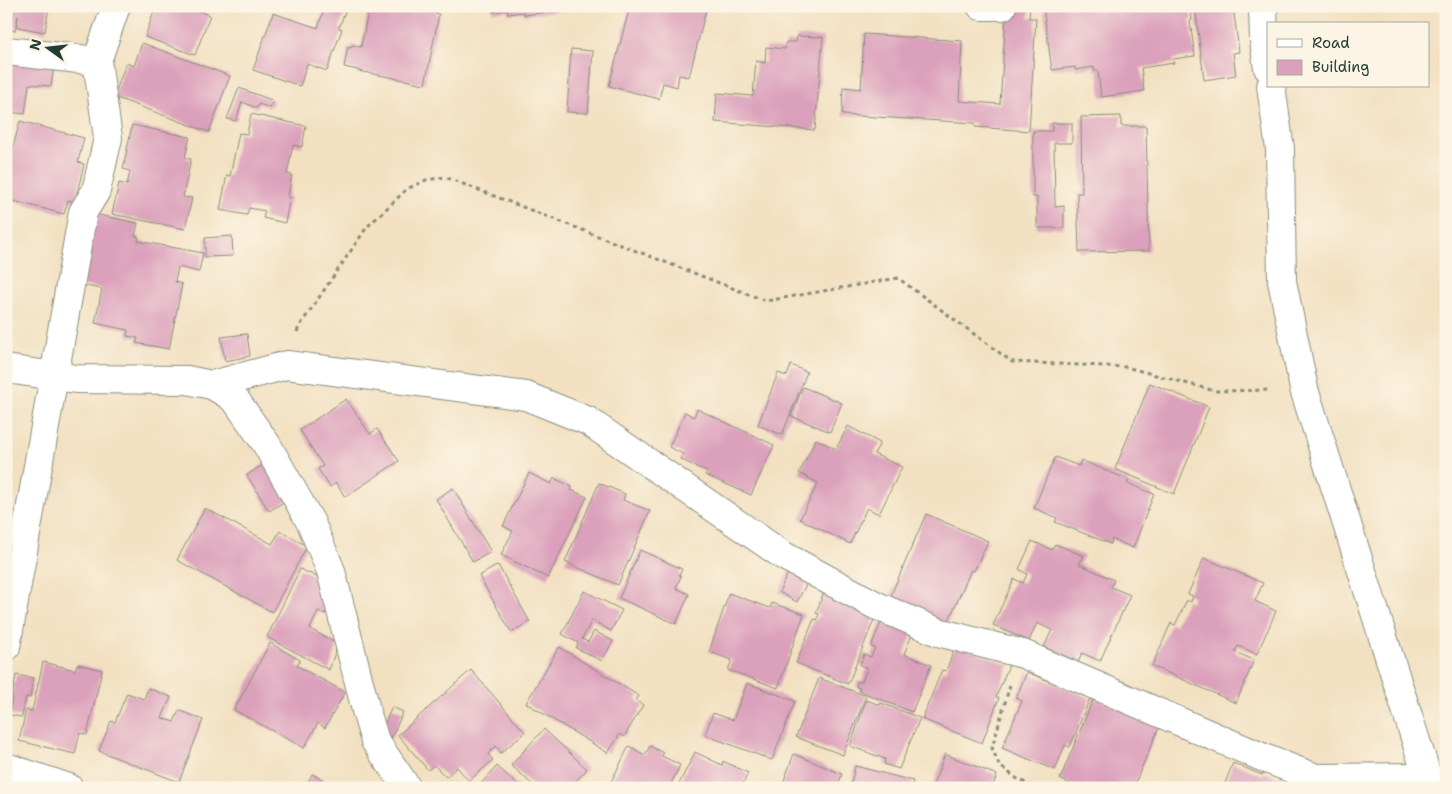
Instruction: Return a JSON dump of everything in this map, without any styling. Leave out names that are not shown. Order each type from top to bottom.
[{"type":"street","points":[[6,647],[83,212],[96,190],[108,138],[97,61],[116,6]]},
{"type":"street","points":[[981,6],[1002,6]]},
{"type":"street","points":[[1263,6],[1264,41],[1267,61]]},
{"type":"street","points":[[6,51],[97,61]]},
{"type":"street","points":[[212,385],[287,365],[526,396],[588,421],[784,556],[875,605],[938,632],[1023,654],[1220,740],[1316,778],[1430,782],[1304,389],[1282,281],[1280,149],[1271,88]]},
{"type":"street","points":[[6,369],[76,379],[187,380],[212,385],[229,395],[236,402],[266,445],[311,523],[331,571],[366,714],[375,741],[407,788]]},
{"type":"street","points":[[6,767],[69,788]]},
{"type":"path","points":[[287,365],[299,327],[367,227],[407,189],[426,180],[445,177],[766,301],[898,278],[1012,362],[1126,367],[1215,391],[1304,389]]},
{"type":"path","points":[[1023,654],[1015,668],[992,748],[998,766],[1035,788]]},
{"type":"building","points":[[6,6],[49,6],[45,32],[17,27],[18,16],[15,31],[6,29]]},
{"type":"building","points":[[156,6],[185,6],[210,15],[195,55],[145,37]]},
{"type":"building","points":[[325,6],[347,6],[339,28],[342,29],[327,71],[307,64],[300,86],[253,70],[273,13],[318,28]]},
{"type":"building","points":[[369,6],[438,6],[436,14],[439,14],[425,84],[344,67],[348,47],[351,48],[352,45],[361,47]]},
{"type":"building","points":[[492,6],[566,6],[566,10],[524,15],[524,12],[508,14],[508,10],[493,12]]},
{"type":"building","points":[[630,6],[707,6],[689,77],[679,75],[677,87],[663,83],[659,99],[609,86]]},
{"type":"building","points":[[1043,6],[1190,6],[1195,56],[1173,59],[1174,63],[1141,68],[1144,91],[1101,97],[1098,71],[1094,71],[1094,67],[1075,70],[1075,67],[1052,70]]},
{"type":"building","points":[[1195,6],[1233,6],[1239,52],[1233,53],[1236,75],[1204,80]]},
{"type":"building","points":[[1014,7],[1030,8],[1029,18],[1036,18],[1029,131],[975,127],[975,123],[842,115],[843,87],[861,89],[864,34],[962,41],[959,101],[1000,104],[1006,14],[1014,15]]},
{"type":"building","points":[[797,36],[823,37],[815,130],[715,122],[717,93],[753,96],[756,61],[765,63],[766,47],[785,49],[786,42],[796,42]]},
{"type":"building","points":[[142,43],[230,76],[209,132],[114,97],[126,63],[134,66]]},
{"type":"building","points":[[571,49],[593,51],[588,113],[567,112]]},
{"type":"building","points":[[6,54],[55,61],[51,86],[29,84],[25,114],[6,112]]},
{"type":"building","points":[[239,88],[274,101],[270,108],[259,104],[257,108],[242,102],[236,121],[227,119]]},
{"type":"building","points":[[251,114],[306,126],[302,147],[293,145],[287,174],[292,175],[285,223],[263,218],[265,211],[249,208],[247,215],[220,210],[227,175],[230,176],[239,133],[247,134]]},
{"type":"building","points":[[1121,116],[1121,126],[1146,126],[1149,251],[1079,252],[1077,193],[1082,193],[1081,117]]},
{"type":"building","points":[[20,121],[84,138],[78,162],[84,164],[75,202],[68,200],[64,214],[6,199],[6,174]]},
{"type":"building","points":[[1052,123],[1072,123],[1072,143],[1054,143],[1055,207],[1064,206],[1064,228],[1037,228],[1037,197],[1033,197],[1033,131],[1052,131]]},
{"type":"building","points":[[132,125],[190,137],[185,158],[191,159],[183,197],[192,198],[185,229],[112,214],[119,183],[127,185],[130,171],[123,169]]},
{"type":"building","points":[[89,213],[138,223],[135,236],[139,237],[138,241],[203,253],[199,272],[178,267],[175,282],[182,284],[169,349],[136,343],[138,338],[127,336],[128,330],[95,323],[102,289],[75,284]]},
{"type":"building","points":[[232,236],[233,256],[205,257],[205,238]]},
{"type":"building","points":[[247,334],[250,356],[225,361],[221,337]]},
{"type":"building","points":[[791,365],[807,372],[782,435],[758,425],[778,373],[787,376]]},
{"type":"building","points":[[1150,383],[1209,407],[1174,494],[1115,469]]},
{"type":"building","points":[[803,387],[842,403],[830,432],[791,416]]},
{"type":"building","points":[[346,399],[370,434],[377,429],[399,461],[345,497],[336,483],[330,487],[318,469],[323,466],[300,430]]},
{"type":"building","points":[[697,409],[774,445],[751,495],[705,475],[707,472],[680,459],[683,454],[669,447],[685,412],[694,417]]},
{"type":"building","points":[[848,426],[880,443],[874,454],[902,467],[879,514],[867,508],[850,544],[800,519],[818,483],[799,473],[816,439],[836,449]]},
{"type":"building","points":[[1055,457],[1079,466],[1081,460],[1129,480],[1127,483],[1154,494],[1133,548],[1112,539],[1111,544],[1055,522],[1057,518],[1034,508]]},
{"type":"building","points":[[267,462],[289,499],[269,511],[247,475]]},
{"type":"building","points":[[529,473],[551,484],[554,478],[572,487],[571,490],[587,497],[548,578],[501,555],[513,531],[503,526]]},
{"type":"building","points":[[599,483],[625,494],[623,500],[650,511],[618,585],[565,562]]},
{"type":"building","points":[[453,488],[491,552],[473,562],[436,499]]},
{"type":"building","points":[[205,508],[272,544],[280,531],[307,546],[272,612],[177,560]]},
{"type":"building","points":[[926,514],[988,541],[974,571],[971,570],[946,627],[888,602]]},
{"type":"building","points":[[1032,541],[1052,550],[1055,544],[1084,556],[1079,564],[1114,580],[1111,587],[1130,595],[1100,661],[1082,653],[1078,662],[1044,647],[1052,630],[1037,623],[1029,641],[993,625],[1014,579],[1023,583],[1027,574],[1019,569]]},
{"type":"building","points":[[640,550],[682,569],[676,588],[689,594],[676,624],[619,598]]},
{"type":"building","points":[[1204,558],[1263,583],[1255,601],[1276,611],[1257,654],[1238,646],[1235,652],[1254,660],[1236,703],[1152,666],[1171,623],[1175,625],[1187,600],[1191,602],[1193,596],[1188,594]]},
{"type":"building","points":[[498,565],[530,622],[511,632],[479,576]]},
{"type":"building","points":[[300,569],[328,582],[332,598],[325,614],[318,611],[310,629],[338,644],[329,670],[267,637]]},
{"type":"building","points":[[789,571],[808,581],[797,602],[779,592]]},
{"type":"building","points":[[825,589],[878,610],[848,684],[796,663],[814,619],[817,620],[819,614],[816,613]]},
{"type":"building","points":[[584,591],[622,610],[611,631],[592,620],[582,639],[588,642],[594,631],[613,641],[602,661],[576,648],[578,643],[562,634]]},
{"type":"building","points":[[729,593],[770,608],[772,603],[804,614],[778,688],[728,670],[732,660],[709,652]]},
{"type":"building","points":[[885,613],[916,625],[904,654],[931,665],[912,712],[859,691],[860,688],[856,687],[858,681],[862,682],[867,668],[860,665],[864,654],[871,657],[875,648],[871,647]]},
{"type":"building","points":[[270,643],[300,660],[297,666],[345,692],[325,728],[318,723],[304,748],[234,710]]},
{"type":"building","points":[[956,644],[1009,665],[996,697],[999,698],[982,743],[922,719],[942,670],[946,671]]},
{"type":"building","points":[[559,647],[639,696],[636,700],[643,705],[624,737],[620,734],[608,753],[526,703]]},
{"type":"building","points":[[43,662],[75,670],[77,664],[102,670],[87,735],[80,733],[75,754],[19,741],[26,710],[32,711]]},
{"type":"building","points":[[471,670],[525,732],[501,753],[496,746],[488,754],[493,760],[469,781],[457,767],[446,777],[434,765],[428,770],[398,735]]},
{"type":"building","points":[[1027,672],[1090,698],[1070,747],[1065,745],[1055,770],[1002,748],[1022,701],[1016,698]]},
{"type":"building","points":[[16,675],[33,678],[30,698],[26,697],[22,717],[9,715]]},
{"type":"building","points":[[819,678],[866,696],[843,755],[796,737]]},
{"type":"building","points":[[747,683],[795,701],[772,760],[705,735],[713,713],[733,720]]},
{"type":"building","points":[[148,688],[171,697],[162,718],[174,722],[179,710],[203,720],[179,782],[99,751],[111,721],[115,722],[127,693],[144,699]]},
{"type":"building","points":[[1094,697],[1160,725],[1133,788],[1078,788],[1060,779]]},
{"type":"building","points":[[866,700],[880,705],[881,703],[920,718],[899,769],[884,764],[885,759],[850,746]]},
{"type":"building","points":[[392,707],[403,712],[389,743],[378,738]]},
{"type":"building","points":[[544,729],[587,769],[570,788],[536,788],[511,765]]},
{"type":"building","points":[[629,746],[645,755],[650,746],[663,753],[662,756],[680,765],[669,788],[617,788],[610,784]]},
{"type":"building","points":[[695,752],[722,765],[723,761],[748,773],[741,788],[677,788]]},
{"type":"building","points":[[794,754],[842,774],[837,788],[781,788]]},
{"type":"building","points":[[945,754],[997,775],[992,788],[932,788]]},
{"type":"building","points":[[1233,763],[1262,775],[1264,772],[1301,788],[1223,788]]},
{"type":"building","points":[[497,766],[521,788],[477,788]]},
{"type":"building","points":[[855,766],[913,781],[911,788],[850,788]]},
{"type":"building","points":[[312,774],[338,788],[305,788]]}]
